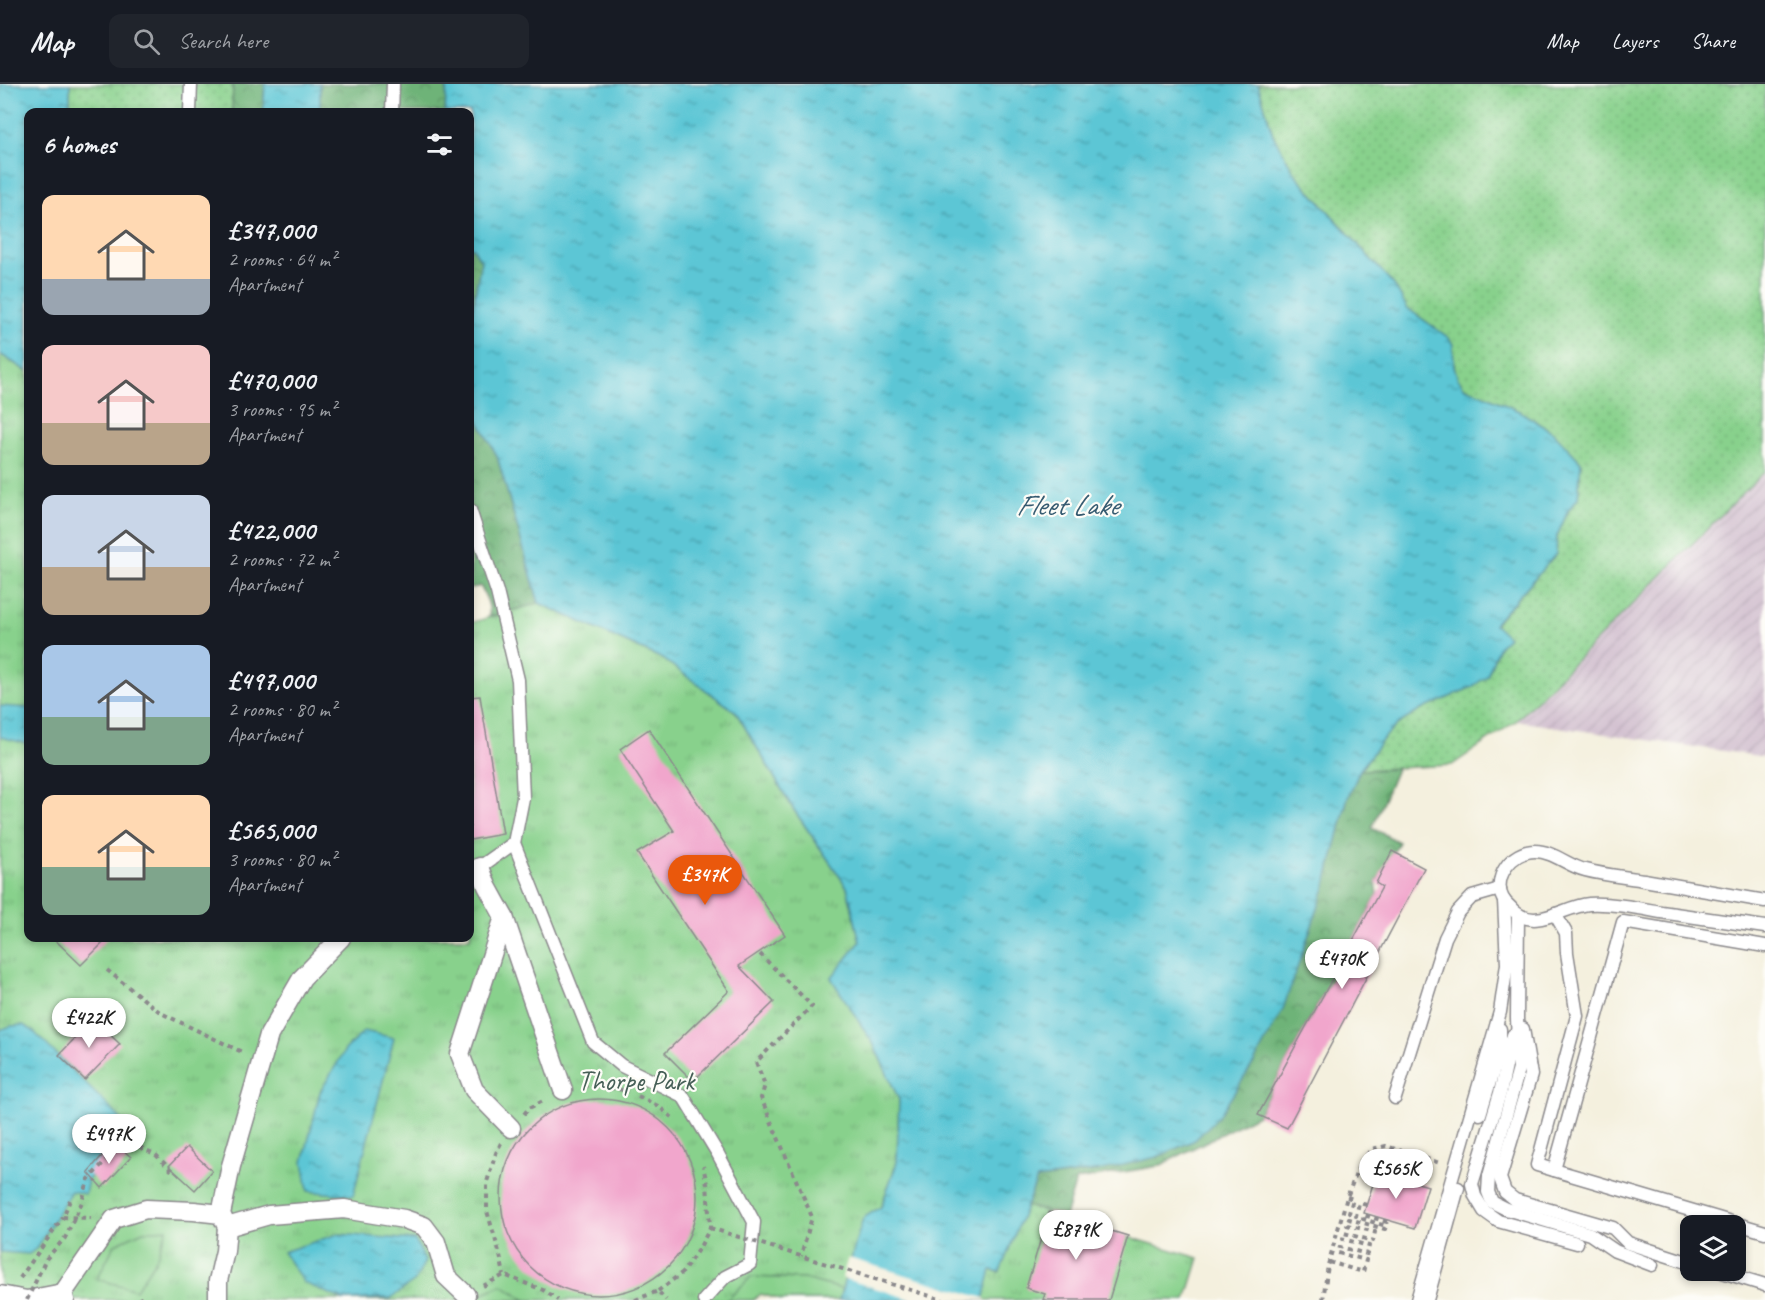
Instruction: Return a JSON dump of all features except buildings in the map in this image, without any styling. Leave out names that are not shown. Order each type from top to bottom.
[{"type":"street","points":[[475,870],[487,886],[504,917],[563,1090]]},
{"type":"street","points":[[504,917],[460,1054],[474,1090],[511,1128]]},
{"type":"street","points":[[218,1300],[218,1281],[225,1251],[224,1220],[231,1166],[269,1035],[303,978],[337,942]]},
{"type":"street","points":[[14,1298],[64,1296],[114,1219],[146,1209],[224,1220],[345,1209],[404,1219],[424,1226],[436,1242],[446,1276],[472,1292]]},
{"type":"lane","points":[[190,108],[191,84]]},
{"type":"lane","points":[[392,108],[393,84]]},
{"type":"lane","points":[[474,522],[497,592],[518,680],[523,798],[514,843],[593,1042],[622,1066],[683,1095],[754,1222],[750,1264],[725,1277],[704,1300]]},
{"type":"lane","points":[[475,870],[514,843]]},
{"type":"lane","points":[[1417,1300],[1500,1012],[1507,964],[1501,878],[1513,858],[1534,851],[1545,853],[1584,870],[1765,901]]},
{"type":"lane","points":[[1502,894],[1518,915],[1536,920],[1587,904],[1620,906],[1765,927]]},
{"type":"lane","points":[[1395,1098],[1445,938],[1458,912],[1472,897],[1502,894]]},
{"type":"lane","points":[[1555,914],[1566,933],[1577,1016],[1537,1165],[1765,1232]]},
{"type":"lane","points":[[1518,915],[1519,1069],[1489,1176],[1488,1192],[1492,1202],[1506,1209],[1590,1234],[1616,1251],[1652,1265]]},
{"type":"lane","points":[[1554,1170],[1623,922],[1765,946]]},
{"type":"lane","points":[[1517,991],[1531,1075],[1500,1178],[1504,1192],[1515,1200],[1612,1228],[1628,1243],[1680,1260]]},
{"type":"lane","points":[[1427,1300],[1500,1048],[1500,1012]]},
{"type":"lane","points":[[1517,1018],[1500,1093],[1473,1185],[1475,1196],[1484,1211],[1498,1221],[1577,1243]]},
{"type":"lane","points":[[1746,1279],[1765,1285]]},
{"type":"path","points":[[760,954],[812,1006],[756,1062],[765,1084],[761,1098],[812,1216],[801,1256]]},
{"type":"path","points":[[107,970],[161,1013],[244,1054],[262,1059]]},
{"type":"path","points":[[504,1275],[487,1211],[487,1182],[496,1153],[511,1128],[529,1108],[563,1090],[578,1086],[625,1090],[658,1106],[680,1125]]},
{"type":"path","points":[[14,1298],[65,1238],[82,1202],[88,1180],[124,1140],[155,1154],[172,1171]]},
{"type":"path","points":[[1323,1300],[1329,1262],[1347,1197],[1360,1161],[1372,1149],[1386,1146],[1443,1164]]},
{"type":"path","points":[[635,1300],[658,1291],[683,1272],[710,1228],[707,1184],[701,1159]]},
{"type":"path","points":[[1347,1197],[1353,1199],[1349,1213],[1356,1215],[1359,1203],[1367,1205]]},
{"type":"path","points":[[14,1298],[20,1279],[63,1217],[70,1200]]},
{"type":"path","points":[[1329,1262],[1363,1272],[1366,1260],[1338,1253],[1340,1247],[1367,1254],[1369,1246],[1343,1239],[1344,1233],[1373,1241],[1375,1232],[1347,1225],[1349,1219],[1385,1229],[1386,1226],[1363,1219],[1364,1215],[1387,1222],[1388,1220]]},
{"type":"path","points":[[63,1217],[114,1219]]},
{"type":"path","points":[[710,1228],[943,1300]]},
{"type":"path","points":[[472,1292],[504,1275],[543,1290],[558,1300]]},
{"type":"path","points":[[658,1291],[666,1300]]},
{"type":"path","points":[[138,1300],[143,1297]]},
{"type":"shaded area","points":[[1765,471],[1765,757],[1516,721]]},
{"type":"green space","points":[[70,84],[233,84],[232,108],[70,108]]},
{"type":"green space","points":[[233,84],[265,84],[263,108],[232,108]]},
{"type":"green space","points":[[320,84],[447,84],[445,108],[320,108]]},
{"type":"green space","points":[[1258,84],[1765,84],[1765,471],[1516,721],[1452,765],[1360,770],[1383,739],[1398,724],[1487,676],[1499,646],[1508,637],[1494,625],[1556,554],[1557,536],[1568,511],[1578,498],[1581,462],[1553,432],[1521,412],[1465,388],[1458,379],[1454,366],[1453,345],[1449,338],[1407,308],[1394,285],[1295,174],[1273,135]]},
{"type":"green space","points":[[474,250],[481,261],[474,301]]},
{"type":"green space","name":"Thorpe Park","points":[[0,354],[24,369],[24,942],[474,942],[474,622],[539,603],[663,659],[736,712],[792,807],[847,887],[860,942],[874,1045],[899,1100],[897,1162],[881,1207],[863,1219],[860,1231],[999,1272],[1026,1206],[1199,1258],[1186,1300],[914,1300],[845,1279],[839,1300],[782,1300],[761,1294],[753,1300],[0,1300]]},
{"type":"green space","points":[[474,413],[497,456],[539,603],[489,617],[488,601],[480,586],[474,588]]},
{"type":"green space","points":[[1397,769],[1372,828],[1399,842],[1376,883],[1378,894],[1258,1115],[1159,1166],[1076,1180],[1065,1217],[1026,1206],[1037,1179],[1102,1170],[1325,888],[1347,800],[1360,770]]},
{"type":"green space","points":[[167,1229],[156,1259],[136,1290],[97,1279],[115,1244],[143,1231]]},
{"type":"green space","points":[[751,1277],[804,1279],[842,1289],[839,1300],[782,1300],[761,1294],[753,1300],[727,1300]]},
{"type":"green space","points":[[502,1285],[526,1300],[469,1300],[471,1298]]},
{"type":"water","points":[[0,84],[70,84],[70,108],[24,108],[24,369],[0,354]]},
{"type":"water","points":[[265,84],[320,84],[320,108],[263,108]]},
{"type":"water","name":"Fleet Lake","points":[[447,84],[1258,84],[1273,135],[1295,174],[1394,285],[1407,308],[1449,338],[1453,345],[1454,367],[1458,379],[1465,388],[1521,412],[1553,432],[1581,462],[1578,498],[1568,511],[1557,536],[1556,554],[1494,624],[1508,637],[1499,646],[1487,676],[1472,687],[1421,710],[1398,724],[1383,739],[1360,770],[1347,800],[1325,888],[1283,1009],[1253,1064],[1219,1116],[1195,1140],[1157,1157],[1102,1170],[1037,1179],[1000,1272],[991,1270],[983,1300],[839,1300],[863,1218],[881,1207],[897,1162],[899,1100],[874,1045],[831,978],[860,942],[847,887],[792,807],[736,712],[663,659],[539,603],[497,456],[474,413],[474,301],[481,261],[474,250],[474,108],[445,108]]},
{"type":"water","points":[[0,706],[24,708],[24,743],[0,737]]},
{"type":"water","points":[[23,1025],[32,1030],[132,1130],[88,1180],[85,1194],[71,1191],[37,1248],[29,1254],[0,1252],[0,1030]]},
{"type":"water","points":[[364,1031],[394,1038],[353,1196],[308,1191],[303,1162],[320,1092],[345,1050]]},
{"type":"water","points":[[338,1234],[415,1240],[425,1261],[415,1281],[391,1298],[344,1300],[304,1283],[283,1252]]},
{"type":"pier","points":[[848,1258],[986,1300],[914,1300],[842,1278]]}]
